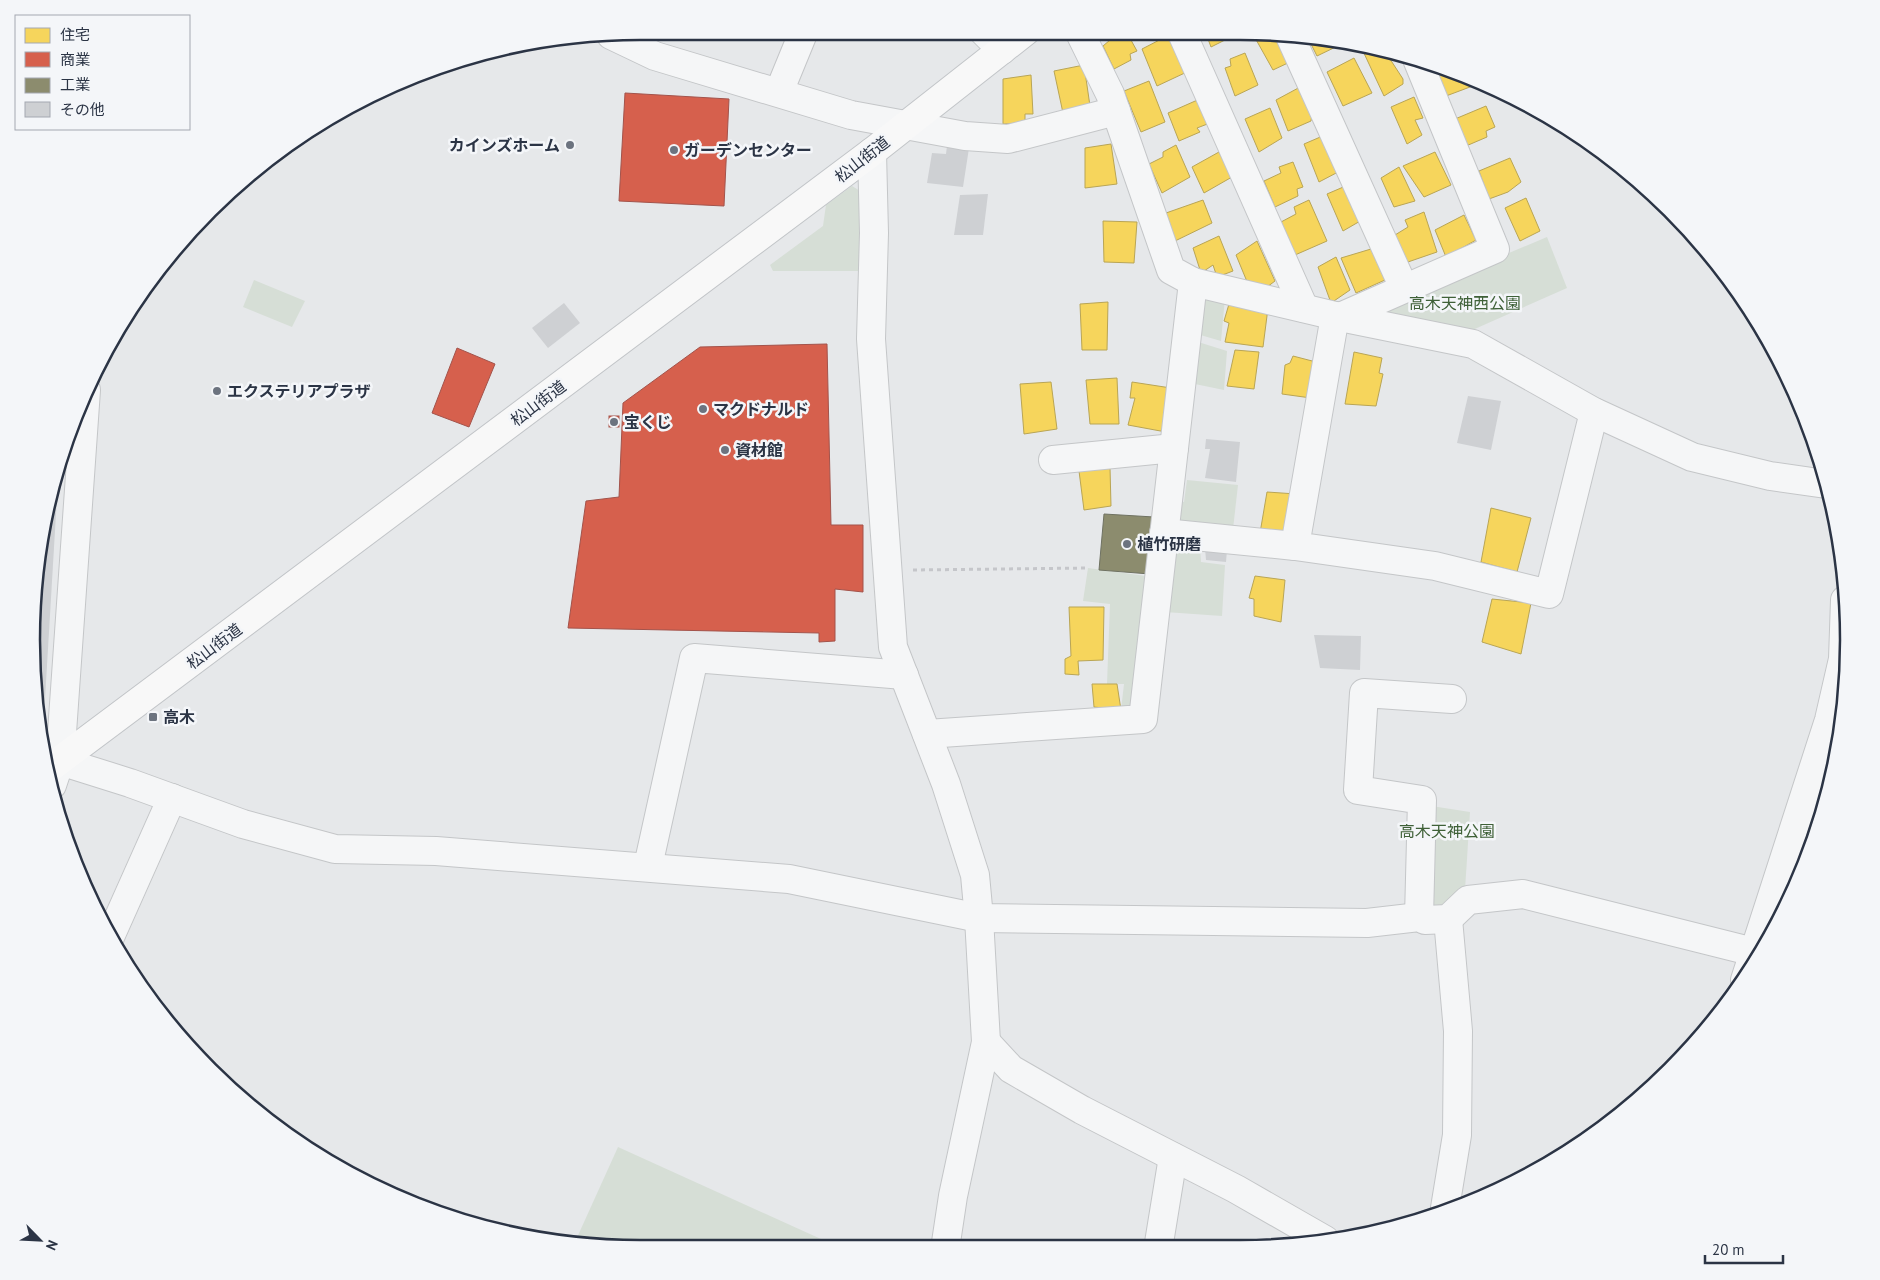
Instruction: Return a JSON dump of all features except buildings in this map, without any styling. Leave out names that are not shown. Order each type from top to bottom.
[{"type":"main road","name":"松山街道","points":[[55,771],[872,152],[1015,40]]},
{"type":"street","points":[[645,40],[655,56],[851,115],[965,136],[1008,139],[1116,110]]},
{"type":"street","points":[[779,92],[800,40]]},
{"type":"street","points":[[992,40],[1002,50]]},
{"type":"street","points":[[1083,40],[1116,110],[1171,270],[1193,282],[1338,316],[1473,344],[1594,412],[1692,456],[1770,476],[1819,483]]},
{"type":"street","points":[[1185,40],[1304,308]]},
{"type":"street","points":[[1293,42],[1404,288]]},
{"type":"street","points":[[1338,316],[1495,249],[1421,68]]},
{"type":"street","points":[[872,152],[874,233],[871,340],[892,648],[946,784],[975,875],[979,918],[986,1042],[953,1196],[946,1240]]},
{"type":"street","points":[[926,734],[1143,719],[1193,282]]},
{"type":"street","points":[[1295,546],[1338,316]]},
{"type":"street","points":[[1164,533],[1295,546],[1434,566],[1549,594],[1594,412]]},
{"type":"street","points":[[54,765],[84,416]]},
{"type":"street","points":[[1053,460],[1174,448]]},
{"type":"street","points":[[648,866],[694,658],[904,675]]},
{"type":"street","points":[[1759,942],[1785,887],[1830,720],[1839,674]]},
{"type":"street","points":[[1419,917],[1422,800],[1358,790],[1364,692],[1452,699]]},
{"type":"street","points":[[55,772],[130,782],[243,824],[335,849],[436,851],[648,866],[790,879],[979,918],[1367,923],[1419,917],[1425,920],[1448,920],[1468,900],[1524,894],[1753,952]]},
{"type":"street","points":[[114,928],[172,798]]},
{"type":"street","points":[[1446,1203],[1457,1135],[1458,1031],[1448,920]]},
{"type":"street","points":[[986,1042],[1011,1069],[1082,1110],[1236,1189],[1317,1235]]},
{"type":"street","points":[[1159,1240],[1173,1157]]},
{"type":"path","points":[[887,570],[1088,568]]},
{"type":"green space","points":[[852,186],[865,194],[866,271],[773,271],[770,265],[823,226],[826,205]]},
{"type":"green space","name":"高木天神西公園","points":[[1547,237],[1567,288],[1468,332],[1364,314]]},
{"type":"green space","points":[[254,280],[305,301],[292,327],[243,307]]},
{"type":"green space","points":[[1225,298],[1221,341],[1197,334],[1199,299]]},
{"type":"green space","points":[[1195,341],[1227,351],[1224,390],[1190,383]]},
{"type":"green space","points":[[1187,480],[1238,485],[1232,538],[1174,528],[1179,501],[1184,502]]},
{"type":"green space","points":[[1178,547],[1200,547],[1201,562],[1225,565],[1222,616],[1165,612],[1169,558]]},
{"type":"green space","points":[[1088,568],[1160,578],[1144,712],[1121,710],[1124,684],[1107,684],[1110,604],[1083,601]]},
{"type":"green space","name":"高木天神公園","points":[[1425,805],[1470,812],[1465,890],[1425,920]]},
{"type":"green space","points":[[618,1147],[823,1240],[640,1240],[577,1237]]},
{"type":"place","name":"カインズホーム","points":[[570,145]]},
{"type":"place","name":"ガーデンセンター","points":[[674,150]]},
{"type":"place","name":"エクステリアプラザ","points":[[217,391]]},
{"type":"place","name":"マクドナルド","points":[[703,409]]},
{"type":"place","name":"宝くじ","points":[[614,422]]},
{"type":"place","name":"資材館","points":[[725,450]]},
{"type":"place","name":"植竹研磨","points":[[1127,544]]},
{"type":"place","name":"高木","points":[[153,717]]}]
